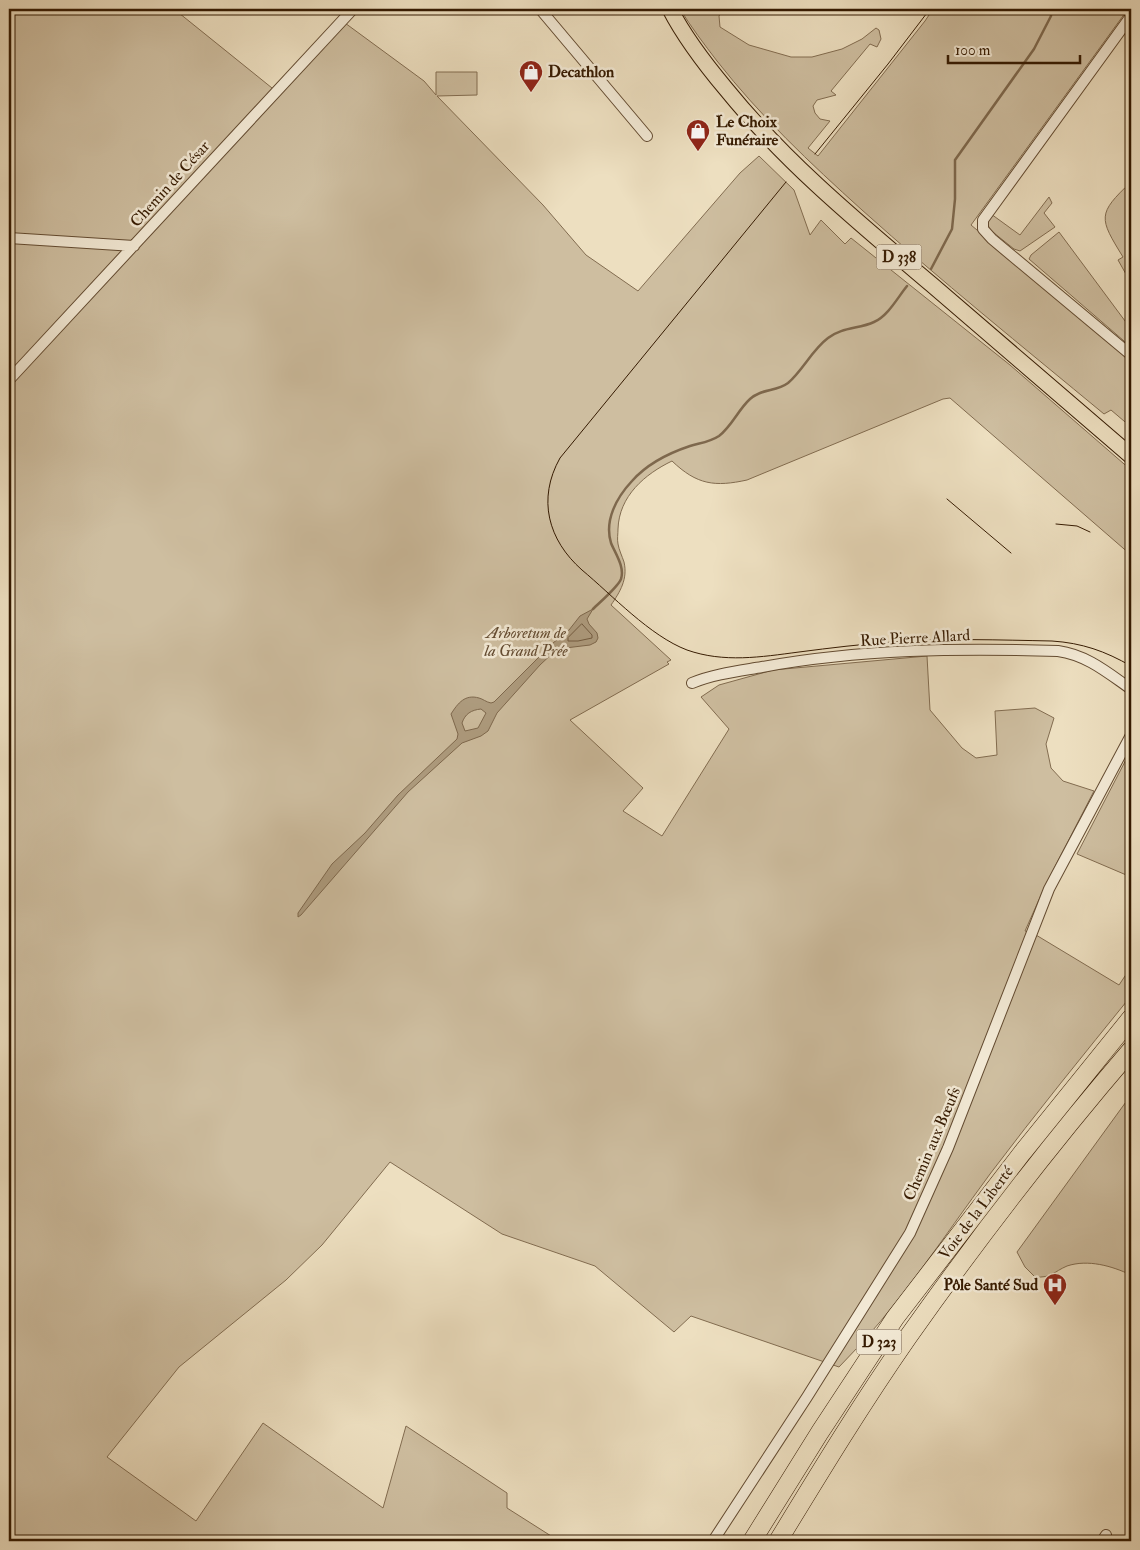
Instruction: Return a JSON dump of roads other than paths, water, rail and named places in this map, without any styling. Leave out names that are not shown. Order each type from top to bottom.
[{"type":"highway","name":"Voie de la Liberté","points":[[752,1541],[820,1432],[895,1318],[1022,1153],[1131,1018]]},
{"type":"highway","name":"Voie de la Liberté","points":[[778,1541],[834,1450],[908,1338],[995,1218],[1081,1108],[1131,1050]]},
{"type":"main road","name":"D 338","points":[[670,9],[694,48],[734,99],[805,174],[862,226],[1131,456]]},
{"type":"street","name":"Chemin de César","points":[[9,380],[353,9]]},
{"type":"street","points":[[540,9],[648,136]]},
{"type":"street","points":[[1131,16],[983,220],[983,229],[992,239],[1131,355]]},
{"type":"street","points":[[9,238],[134,246]]},
{"type":"street","name":"Rue Pierre Allard","points":[[692,683],[706,678],[792,662],[903,650],[979,649],[1070,653],[1083,657],[1131,689]]},
{"type":"street","name":"Chemin aux Bœufs","points":[[713,1541],[910,1233],[948,1148],[1048,889],[1131,735]]},
{"type":"water","points":[[593,609],[587,619],[597,633],[598,638],[596,642],[590,645],[557,649],[497,713],[488,731],[481,736],[462,743],[408,792],[298,917],[298,913],[332,864],[365,833],[398,795],[457,739],[458,734],[451,714],[459,703],[470,697],[480,698],[491,703],[494,702],[553,643],[569,630],[580,616]],"holes":[[[481,709],[486,713],[478,728],[465,731],[462,723],[469,713]]]},
{"type":"waterway","points":[[931,269],[952,229],[955,199],[955,160],[1034,49],[1051,16],[1051,9]]},
{"type":"waterway","points":[[593,609],[613,590],[621,579],[621,565],[611,543],[609,526],[613,509],[621,494],[632,481],[644,469],[666,456],[719,436],[728,428],[750,399],[759,393],[779,388],[788,383],[817,348],[833,334],[879,319],[888,311],[907,286]]},
{"type":"tram line","points":[[815,154],[930,9]]},
{"type":"tram line","points":[[786,182],[560,458],[553,473],[548,504],[554,532],[561,546],[582,570],[645,625],[673,644],[701,654],[743,658],[913,641],[1052,641],[1093,649],[1131,666]]},
{"type":"tram line","points":[[947,499],[1011,553]]},
{"type":"tram line","points":[[1056,524],[1077,526],[1090,532]]},
{"type":"place","name":"Decathlon","points":[[531,93]]},
{"type":"place","name":"Le Choix Funéraire","points":[[698,152]]},
{"type":"place","name":"Pôle Santé Sud","points":[[1055,1306]]},
{"type":"park label","name":"Arboretum de la Grand Prée","points":[[526,642]]}]
